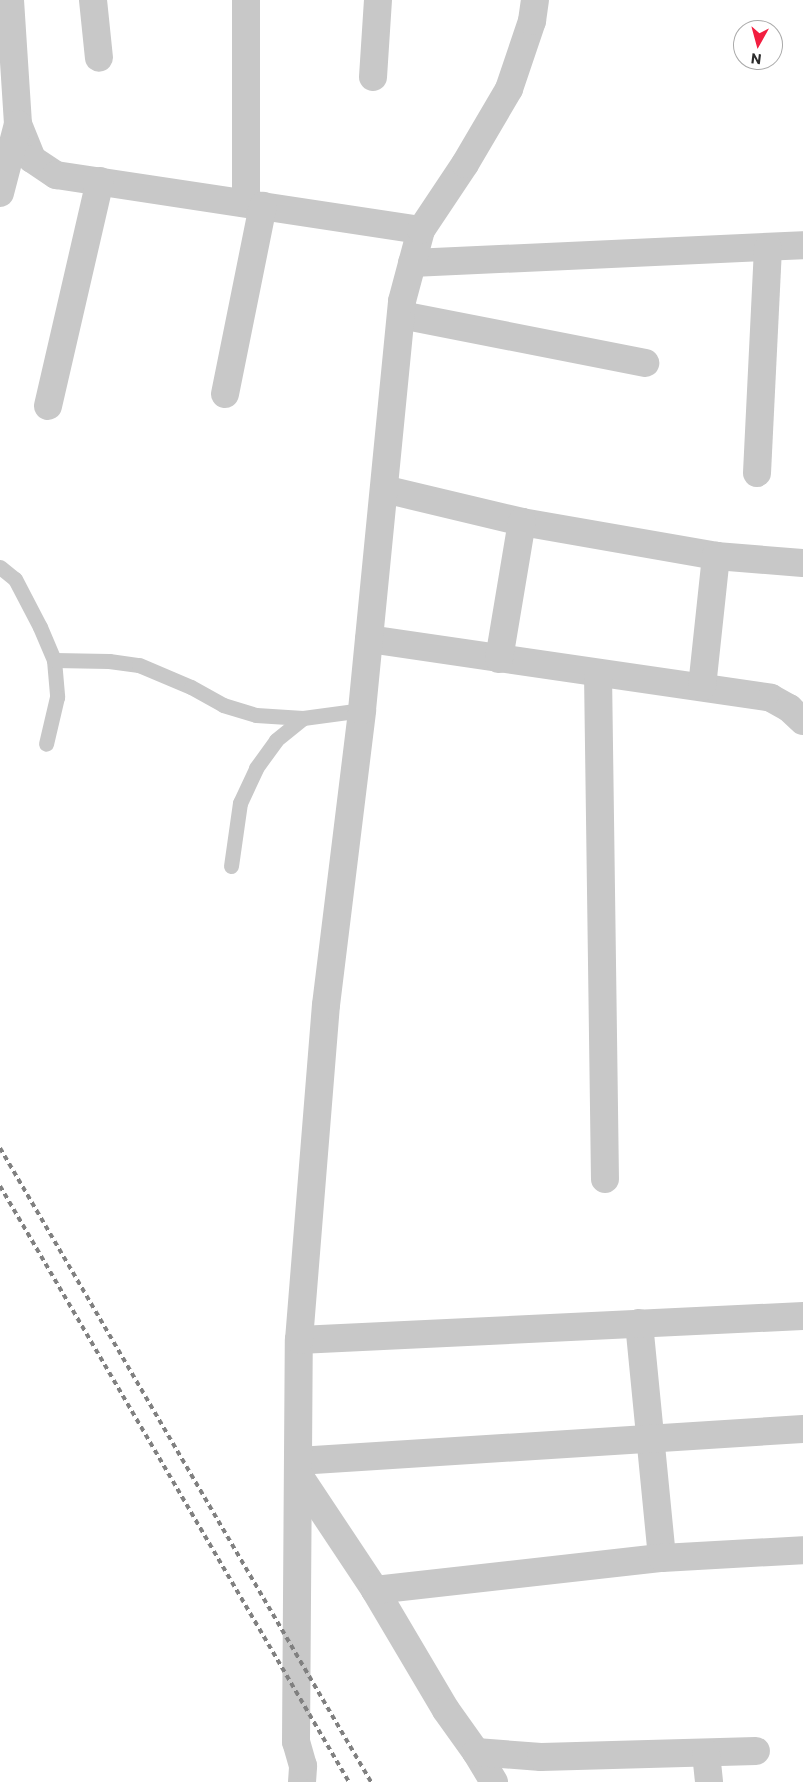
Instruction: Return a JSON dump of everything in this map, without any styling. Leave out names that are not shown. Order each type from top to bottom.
[{"type":"street","points":[[10,0],[8,87],[18,124],[32,159],[56,175],[421,230]]},
{"type":"street","points":[[93,0],[99,58]]},
{"type":"street","points":[[225,394],[254,205],[246,0]]},
{"type":"street","points":[[373,78],[378,0]]},
{"type":"street","points":[[302,1782],[303,1766],[296,1742],[299,1340],[326,1005],[362,710],[400,315],[421,230],[465,164],[509,89],[532,21],[535,0]]},
{"type":"street","points":[[0,193],[18,124]]},
{"type":"street","points":[[48,406],[100,182]]},
{"type":"street","points":[[412,263],[803,245]]},
{"type":"street","points":[[757,473],[768,248]]},
{"type":"street","points":[[400,315],[645,363]]},
{"type":"street","points":[[384,489],[522,522],[716,556],[803,563]]},
{"type":"street","points":[[498,658],[522,522]]},
{"type":"street","points":[[702,687],[716,556]]},
{"type":"street","points":[[369,639],[771,698],[785,705],[803,721]]},
{"type":"street","points":[[598,673],[605,1180]]},
{"type":"street","points":[[299,1340],[803,1316]]},
{"type":"street","points":[[639,1323],[662,1558]]},
{"type":"street","points":[[298,1468],[650,1439],[803,1429]]},
{"type":"street","points":[[298,1468],[375,1590],[446,1710],[476,1752],[494,1782]]},
{"type":"street","points":[[375,1590],[662,1558],[803,1550]]},
{"type":"street","points":[[476,1752],[541,1757],[756,1751]]},
{"type":"street","points":[[706,1752],[709,1782]]},
{"type":"lane","points":[[0,567],[15,579],[40,627],[54,660],[57,697],[46,744]]},
{"type":"lane","points":[[54,660],[109,661],[139,665],[191,687],[222,705],[256,715],[303,718],[362,710]]},
{"type":"lane","points":[[231,866],[240,803],[256,768],[276,740],[303,718]]},
{"type":"railway","points":[[0,1148],[371,1782]]},
{"type":"railway","points":[[0,1186],[349,1782]]}]
